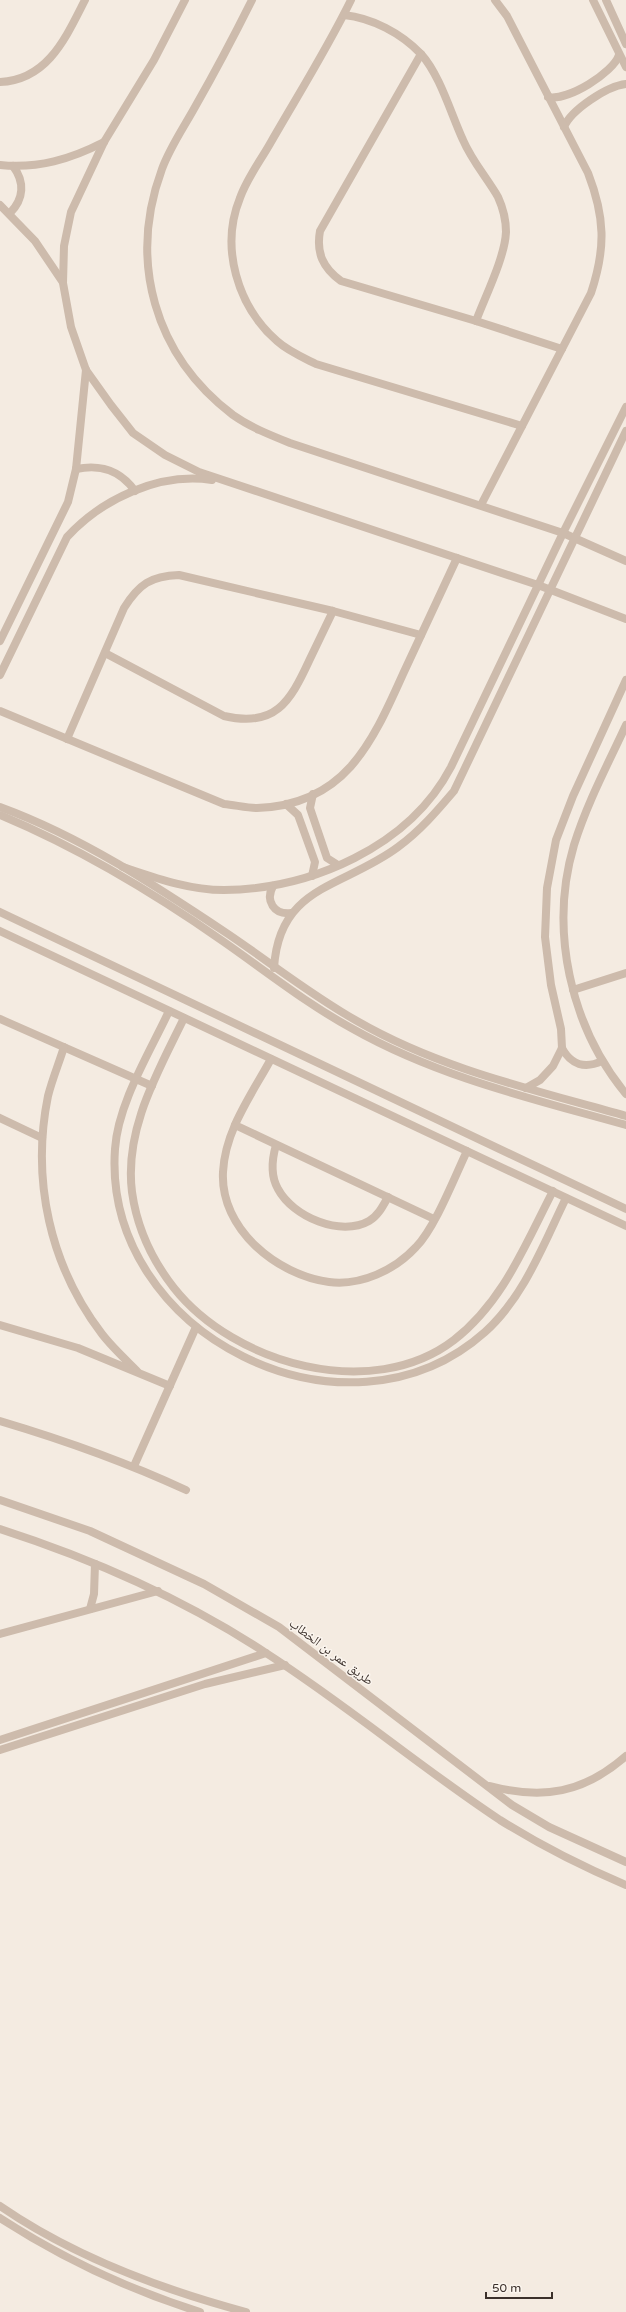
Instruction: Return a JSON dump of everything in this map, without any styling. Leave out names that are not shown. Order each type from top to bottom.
[{"type":"street","points":[[0,82],[22,78],[40,68],[55,55],[85,0]]},
{"type":"street","points":[[185,0],[154,60],[104,142],[71,212],[64,246],[63,283],[72,327],[86,370],[133,433],[165,455],[199,472],[538,585],[626,619]]},
{"type":"street","points":[[252,0],[232,42],[163,167],[153,196],[148,227],[147,258],[151,289],[162,326],[172,347],[189,373],[210,396],[234,415],[261,432],[290,443],[563,533],[626,561]]},
{"type":"street","points":[[351,0],[344,15],[240,197],[232,237],[234,267],[240,290],[261,325],[277,341],[295,354],[316,364],[522,426]]},
{"type":"street","points":[[481,505],[591,293],[599,270],[602,245],[602,220],[597,196],[588,173],[508,16],[495,0]]},
{"type":"street","points":[[593,0],[626,67]]},
{"type":"street","points":[[606,0],[626,44]]},
{"type":"street","points":[[344,15],[365,19],[387,28],[421,54],[432,71],[463,142],[498,197],[504,214],[506,233],[502,252],[476,321]]},
{"type":"street","points":[[421,54],[327,217],[320,231],[318,242],[320,254],[332,274],[341,281],[476,321],[562,349]]},
{"type":"street","points":[[548,97],[563,98],[569,95],[612,67],[619,54]]},
{"type":"street","points":[[564,127],[567,120],[578,109],[613,87],[626,84]]},
{"type":"street","points":[[0,165],[37,165],[60,161],[83,153],[104,142]]},
{"type":"street","points":[[10,213],[16,207],[22,190],[20,177],[13,166]]},
{"type":"street","points":[[0,205],[10,213],[35,241],[63,283]]},
{"type":"street","points":[[0,641],[63,513],[76,469],[86,370]]},
{"type":"street","points":[[123,867],[172,884],[223,890],[273,886],[312,876],[357,857],[389,837],[418,812],[442,784],[563,533],[626,407]]},
{"type":"street","points":[[274,968],[275,950],[281,931],[291,913],[305,899],[329,884],[365,868],[399,847],[428,821],[454,791],[626,431]]},
{"type":"street","points":[[76,469],[88,467],[110,470],[128,482],[135,491]]},
{"type":"street","points":[[0,675],[67,537],[82,520],[107,503],[135,491],[168,481],[202,478],[235,484]]},
{"type":"street","points":[[0,711],[224,804],[257,808],[286,804],[313,794],[338,779],[359,759],[378,730],[457,558]]},
{"type":"street","points":[[67,739],[133,593],[146,582],[162,576],[179,575],[333,611],[421,635]]},
{"type":"street","points":[[105,653],[224,716],[245,719],[256,718],[276,710],[294,693],[333,611]]},
{"type":"street","points":[[526,1088],[540,1080],[553,1066],[562,1048],[561,1028],[551,985],[545,937],[547,888],[559,833],[573,796],[626,680]]},
{"type":"street","points":[[626,725],[590,803],[574,845],[565,889],[564,933],[569,978],[582,1020],[602,1061],[626,1094]]},
{"type":"street","points":[[313,794],[311,801],[312,814],[327,858],[338,865]]},
{"type":"street","points":[[286,804],[298,815],[315,862],[312,876]]},
{"type":"street","points":[[0,807],[65,835],[123,867],[229,935],[306,991],[358,1022],[412,1049],[469,1071],[626,1116]]},
{"type":"street","points":[[0,815],[60,842],[103,865],[224,942],[301,998],[360,1033],[409,1057],[466,1079],[626,1125]]},
{"type":"street","points":[[273,886],[270,896],[272,906],[280,913],[291,913]]},
{"type":"street","points":[[0,912],[626,1209]]},
{"type":"street","points":[[0,931],[626,1226]]},
{"type":"street","points":[[573,990],[626,973]]},
{"type":"street","points":[[170,1011],[137,1078],[123,1111],[115,1148],[119,1213],[130,1246],[148,1276],[170,1303],[196,1327],[252,1360],[293,1376],[328,1382],[362,1383],[396,1379],[429,1368],[460,1352],[486,1331],[509,1305],[527,1275],[566,1198]]},
{"type":"street","points":[[184,1018],[152,1086],[138,1120],[132,1155],[132,1191],[140,1227],[154,1260],[175,1290],[202,1315],[231,1336],[264,1353],[298,1365],[330,1371],[362,1372],[387,1369],[424,1357],[452,1342],[477,1321],[497,1297],[553,1191]]},
{"type":"street","points":[[0,1019],[137,1078],[152,1086]]},
{"type":"street","points":[[64,1047],[48,1095],[42,1138],[43,1196],[54,1245],[78,1298],[102,1334],[137,1371]]},
{"type":"street","points":[[562,1048],[571,1061],[579,1065],[587,1066],[602,1061]]},
{"type":"street","points":[[272,1059],[235,1125],[226,1148],[223,1173],[227,1198],[236,1221],[251,1241],[270,1259],[299,1274],[330,1282],[362,1280],[392,1268],[417,1246],[434,1219],[467,1151]]},
{"type":"street","points":[[0,1118],[42,1138]]},
{"type":"street","points":[[235,1125],[434,1219]]},
{"type":"street","points":[[276,1144],[272,1159],[273,1175],[278,1189],[294,1206],[313,1219],[343,1227],[360,1226],[371,1220],[381,1210],[388,1197]]},
{"type":"street","points":[[0,1325],[78,1348],[137,1371],[170,1386]]},
{"type":"street","points":[[134,1466],[196,1327]]},
{"type":"street","points":[[2,1423],[41,1433],[134,1466],[186,1490]]},
{"type":"street","name":"طريق عمر بن الخطاب","points":[[0,1500],[45,1514],[104,1537],[204,1584],[279,1627],[512,1805],[549,1827],[626,1862]]},
{"type":"street","points":[[0,1529],[95,1564],[158,1591],[195,1610],[285,1665],[501,1820],[572,1860],[626,1885]]},
{"type":"street","points":[[90,1609],[94,1594],[95,1564]]},
{"type":"street","points":[[0,1634],[158,1591]]},
{"type":"street","points":[[0,1740],[266,1653]]},
{"type":"street","points":[[0,1750],[205,1684],[285,1665]]},
{"type":"street","points":[[485,1784],[524,1793],[561,1791],[596,1778],[626,1756]]},
{"type":"street","points":[[0,2206],[50,2237],[92,2258],[135,2276],[206,2301],[246,2312]]},
{"type":"street","points":[[0,2218],[43,2244],[109,2278],[200,2312]]}]
